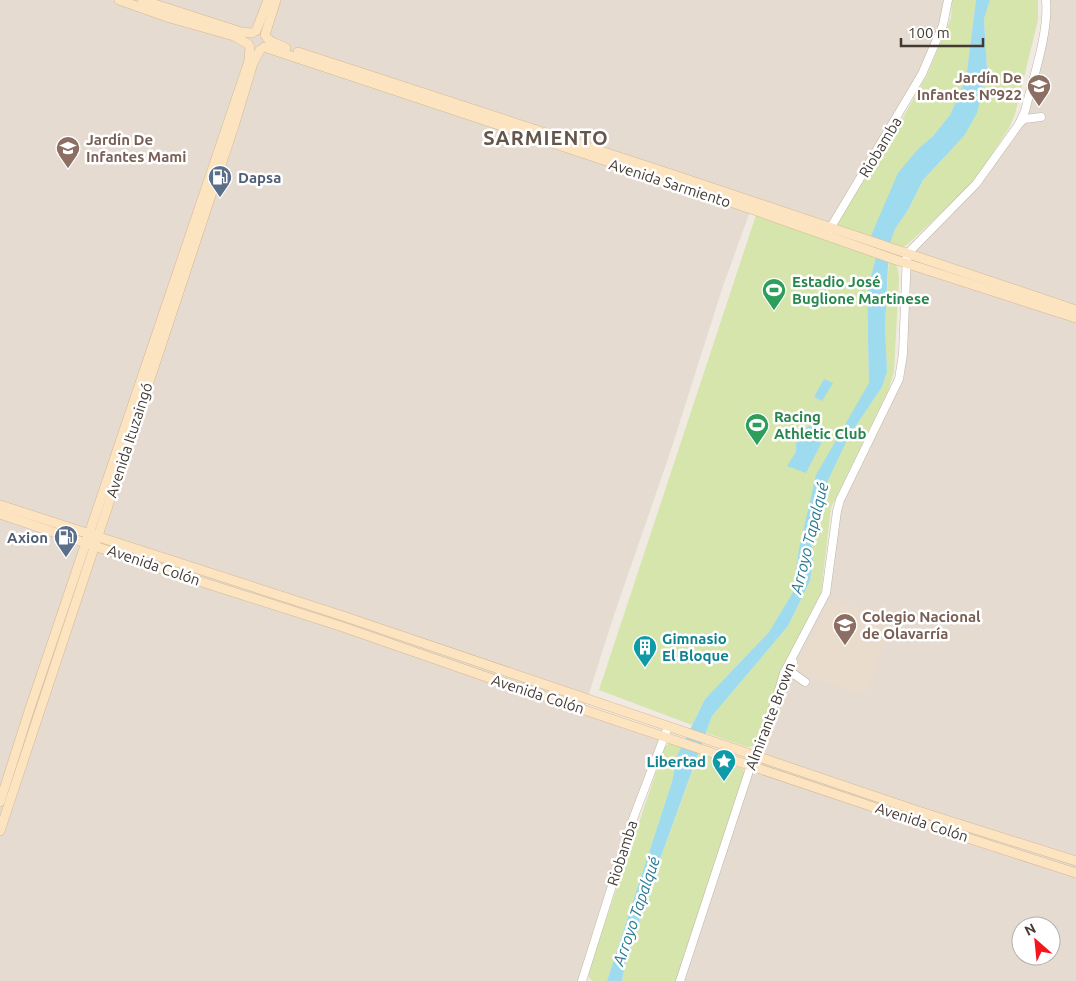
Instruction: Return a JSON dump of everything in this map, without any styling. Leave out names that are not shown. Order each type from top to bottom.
[{"type":"main road","points":[[118,0],[170,18],[234,36],[255,50],[262,49],[267,43],[260,34]]},
{"type":"main road","name":"Avenida Sarmiento","points":[[142,0],[241,32],[260,34],[280,46],[671,174],[829,232]]},
{"type":"main road","points":[[260,34],[268,0]]},
{"type":"main road","points":[[249,45],[248,38],[260,34],[276,0]]},
{"type":"main road","name":"Avenida Ituzaingó","points":[[0,831],[92,539],[249,61],[249,45]]},
{"type":"main road","name":"Avenida Ituzaingó","points":[[0,802],[30,708],[92,539],[234,126],[253,63],[262,49]]},
{"type":"main road","name":"Avenida Sarmiento","points":[[262,49],[1076,310]]},
{"type":"main road","name":"Avenida Sarmiento","points":[[842,236],[896,260],[904,256],[1076,318]]},
{"type":"main road","name":"Avenida Colón","points":[[0,505],[92,539]]},
{"type":"main road","name":"Avenida Colón","points":[[0,514],[92,539],[343,616],[671,733],[712,752],[918,822],[1076,872]]},
{"type":"main road","name":"Avenida Colón","points":[[671,733],[716,742],[921,812],[1076,861]]},
{"type":"street","name":"Riobamba","points":[[829,232],[922,74],[944,26],[948,0]]},
{"type":"street","points":[[1019,124],[1028,100],[1044,30],[1047,15],[1046,0]]},
{"type":"street","points":[[904,256],[976,184],[1019,124],[1024,119],[1041,117],[1033,111],[1028,100]]},
{"type":"street","name":"Almirante Brown","points":[[680,981],[754,756],[777,697],[784,673],[826,593],[840,500],[879,422],[901,372],[904,256]]},
{"type":"street","points":[[777,697],[787,681],[805,682],[791,672],[790,668],[797,649]]},
{"type":"street","name":"Riobamba","points":[[582,981],[630,827],[671,733]]},
{"type":"shaded area","points":[[0,0],[948,0],[946,14],[922,74],[831,229],[753,203],[722,289],[670,453],[584,709],[665,736],[582,981],[0,981]]},
{"type":"shaded area","points":[[1046,0],[1076,0],[1076,981],[680,981],[779,687],[824,599],[837,511],[899,378],[907,254],[976,184],[1019,123],[1045,30]]},
{"type":"shaded area","name":"Colegio Nacional de Olavarría","points":[[833,599],[886,618],[889,626],[867,692],[862,694],[800,673],[798,667],[828,604]]},
{"type":"green space","points":[[952,0],[976,0],[966,79],[950,115],[933,136],[918,149],[870,238],[837,226],[837,222],[888,144],[927,75],[951,18]]},
{"type":"green space","points":[[990,0],[1038,0],[1038,20],[1015,114],[1009,128],[973,183],[908,244],[902,248],[890,244],[895,229],[908,210],[923,180],[964,136],[987,70],[984,19]]},
{"type":"green space","name":"Racing Athletic Club","points":[[757,212],[876,256],[867,293],[869,383],[799,549],[793,592],[769,632],[705,699],[692,725],[599,690]]},
{"type":"green space","points":[[889,260],[894,262],[898,269],[899,279],[894,371],[889,389],[831,508],[821,594],[773,698],[755,746],[747,747],[706,733],[712,716],[788,626],[810,581],[813,560],[811,541],[825,487],[849,436],[882,387],[887,372],[885,327]]},
{"type":"green space","points":[[671,743],[682,747],[677,756],[672,782],[607,981],[593,981],[589,978],[588,973],[665,746]]},
{"type":"green space","points":[[699,753],[743,769],[745,774],[677,981],[622,981],[625,964],[655,873]]},
{"type":"water","name":"Arroyo Tapalqué","points":[[976,0],[990,0],[984,19],[987,70],[977,113],[964,136],[923,180],[908,210],[895,229],[890,244],[888,266],[885,327],[887,372],[882,387],[849,436],[825,487],[811,541],[813,560],[810,581],[788,626],[712,716],[655,873],[625,964],[622,981],[607,981],[672,782],[677,756],[705,699],[769,632],[793,592],[799,549],[816,475],[869,383],[867,293],[876,256],[870,238],[898,173],[950,115],[966,79]]},
{"type":"water","points":[[824,379],[833,383],[822,401],[814,397]]},
{"type":"water","points":[[818,422],[827,432],[806,473],[787,466],[796,452],[796,444],[801,434],[806,428]]},
{"type":"place","name":"Jardín De Infantes Nº922","points":[[1039,107]]},
{"type":"place","name":"Jardín De Infantes Mami","points":[[68,169]]},
{"type":"place","name":"Dapsa","points":[[220,198]]},
{"type":"place","name":"Estadio José Buglione Martinese","points":[[774,311]]},
{"type":"place","name":"Racing Athletic Club","points":[[757,446]]},
{"type":"place","name":"Axion","points":[[66,558]]},
{"type":"place","name":"Colegio Nacional de Olavarría","points":[[845,646]]},
{"type":"place","name":"Gimnasio El Bloque","points":[[645,668]]},
{"type":"place","name":"Libertad","points":[[724,782]]},
{"type":"district","name":"SARMIENTO","points":[[546,137]]}]
